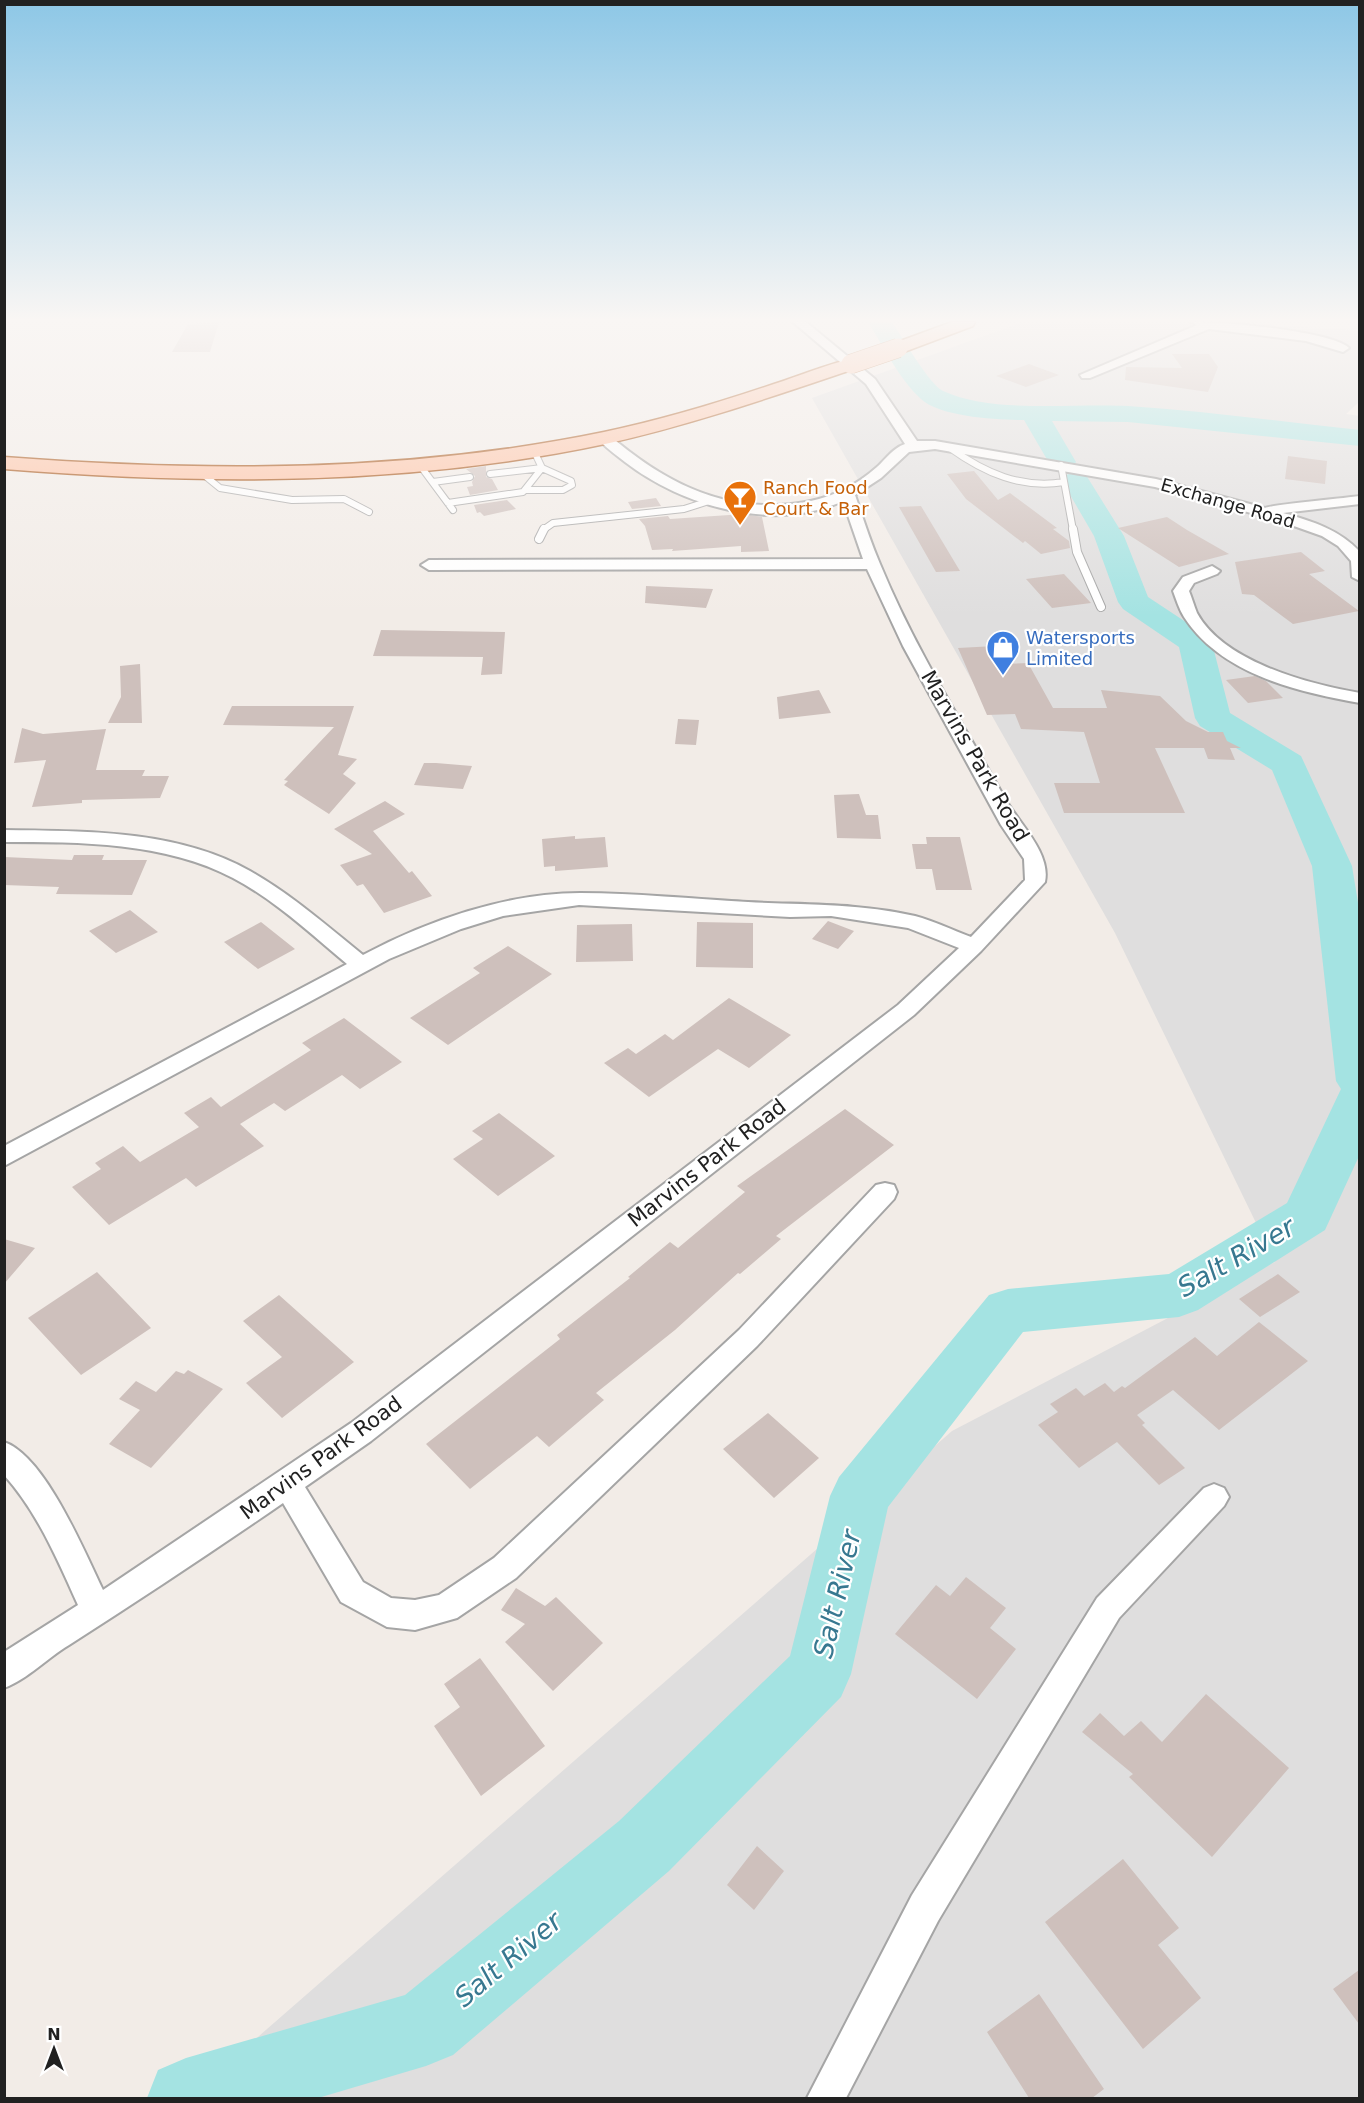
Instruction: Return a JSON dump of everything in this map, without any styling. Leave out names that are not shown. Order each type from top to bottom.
[{"type":"main road","points":[[4,463],[114,472],[204,475],[348,471],[538,459],[604,438],[677,420]]},
{"type":"street","points":[[604,438],[660,480],[687,494],[709,501],[767,509],[784,509],[820,503],[848,494],[871,479],[902,450],[913,447],[896,420]]},
{"type":"street","name":"Exchange Road","points":[[913,447],[935,445],[1060,465],[1156,483],[1247,508],[1327,533],[1343,543],[1358,560],[1359,577]]},
{"type":"street","name":"Marvins Park Road","points":[[4,1672],[38,1645],[97,1611],[288,1485],[361,1432],[906,1010],[974,946],[1031,887],[1037,876],[1037,869],[1030,851],[1011,825],[910,646],[872,564],[848,494]]},
{"type":"street","points":[[1247,508],[1305,508],[1359,500]]},
{"type":"street","points":[[429,566],[872,564]]},
{"type":"street","points":[[1212,571],[1188,580],[1181,591],[1184,606],[1213,640],[1237,657],[1287,682],[1327,694],[1359,699]]},
{"type":"street","points":[[4,836],[116,842],[200,856],[239,873],[281,899],[361,965]]},
{"type":"street","points":[[4,1157],[361,965],[430,931],[490,911],[555,900],[579,899],[790,911],[831,910],[912,922],[974,946]]},
{"type":"street","points":[[288,1485],[352,1592],[387,1612],[415,1615],[446,1608],[505,1569],[748,1338],[885,1192]]},
{"type":"street","points":[[4,1454],[30,1484],[54,1521],[97,1611]]},
{"type":"street","points":[[826,2098],[925,1908],[1108,1608],[1214,1497]]},
{"type":"lane","points":[[950,448],[972,465],[1000,476],[1031,484],[1046,485],[1064,482]]},
{"type":"lane","points":[[490,474],[538,459]]},
{"type":"lane","points":[[526,490],[538,459]]},
{"type":"lane","points":[[448,503],[516,494],[526,490],[563,490],[572,485],[571,481],[538,459]]},
{"type":"lane","points":[[419,465],[453,510]]},
{"type":"lane","points":[[1060,465],[1077,552],[1101,607]]},
{"type":"lane","points":[[204,475],[220,488],[292,500],[344,499],[369,512]]},
{"type":"lane","points":[[433,482],[470,477]]},
{"type":"lane","points":[[539,539],[548,525],[561,521],[684,509],[709,501]]},
{"type":"shaded area","points":[[825,420],[1360,420],[1359,2098],[188,2098],[952,1431],[1275,1262],[1115,933]]},
{"type":"building","points":[[1288,456],[1327,461],[1325,484],[1285,479]]},
{"type":"building","points":[[486,466],[486,477],[492,479],[498,490],[470,495],[467,487],[473,486],[475,476],[466,469]]},
{"type":"building","points":[[974,471],[998,500],[1010,493],[1057,528],[1053,529],[1069,541],[1070,548],[1041,554],[966,499],[947,474]]},
{"type":"building","points":[[656,498],[661,506],[632,509],[628,502]]},
{"type":"building","points":[[507,500],[516,509],[484,516],[480,512],[477,513],[474,505]]},
{"type":"building","points":[[921,506],[960,571],[936,572],[899,507]]},
{"type":"building","points":[[744,514],[762,517],[769,551],[741,552],[741,546],[672,551],[673,549],[652,550],[645,526],[639,519],[668,516],[670,519]]},
{"type":"building","points":[[1167,517],[1229,554],[1179,567],[1118,528]]},
{"type":"building","points":[[1301,552],[1325,571],[1309,574],[1359,611],[1293,624],[1254,595],[1242,594],[1235,562]]},
{"type":"building","points":[[1064,574],[1091,603],[1052,608],[1026,579]]},
{"type":"building","points":[[646,586],[713,589],[706,608],[645,603]]},
{"type":"building","points":[[381,630],[505,632],[502,674],[481,675],[483,657],[373,656]]},
{"type":"building","points":[[995,646],[1004,664],[1028,663],[1053,708],[1107,708],[1101,690],[1160,696],[1186,721],[1208,732],[1223,732],[1227,741],[1241,748],[1230,748],[1235,760],[1208,759],[1204,748],[1155,748],[1185,813],[1064,813],[1054,783],[1100,783],[1084,732],[1021,729],[1015,714],[987,715],[958,648]]},
{"type":"building","points":[[140,664],[142,723],[108,723],[121,697],[120,666]]},
{"type":"building","points":[[1255,676],[1266,681],[1283,698],[1248,703],[1226,680]]},
{"type":"building","points":[[819,690],[831,713],[779,719],[777,697]]},
{"type":"building","points":[[232,706],[354,706],[338,755],[357,759],[343,774],[356,783],[329,814],[284,785],[288,781],[284,780],[334,727],[223,725]]},
{"type":"building","points":[[678,719],[699,720],[696,745],[675,744]]},
{"type":"building","points":[[22,728],[43,734],[106,729],[96,770],[145,770],[142,776],[169,776],[160,798],[82,800],[82,803],[32,807],[46,760],[14,763]]},
{"type":"building","points":[[424,763],[472,766],[463,789],[414,785]]},
{"type":"building","points":[[859,794],[866,815],[878,815],[881,839],[837,838],[834,795]]},
{"type":"building","points":[[385,801],[405,814],[373,831],[409,873],[412,871],[432,896],[384,913],[363,884],[357,886],[340,865],[372,854],[334,829]]},
{"type":"building","points":[[575,836],[575,839],[605,837],[608,867],[555,871],[555,866],[544,867],[542,839]]},
{"type":"building","points":[[926,837],[960,837],[972,890],[936,890],[932,869],[916,869],[912,844],[927,844]]},
{"type":"building","points":[[74,855],[104,855],[102,860],[147,860],[132,895],[56,894],[59,887],[4,885],[4,857],[72,860]]},
{"type":"building","points":[[130,910],[158,932],[116,953],[89,931]]},
{"type":"building","points":[[828,921],[854,931],[838,949],[812,939]]},
{"type":"building","points":[[261,922],[295,949],[258,969],[224,942]]},
{"type":"building","points":[[697,922],[753,923],[753,968],[696,967]]},
{"type":"building","points":[[632,924],[633,961],[576,962],[577,925]]},
{"type":"building","points":[[508,946],[552,974],[448,1045],[410,1018],[480,973],[473,968]]},
{"type":"building","points":[[729,998],[791,1035],[749,1068],[718,1049],[649,1097],[604,1063],[628,1048],[636,1054],[665,1034],[673,1040]]},
{"type":"building","points":[[344,1018],[402,1062],[360,1089],[342,1075],[285,1111],[274,1103],[240,1124],[264,1146],[196,1187],[186,1178],[109,1225],[72,1187],[101,1169],[95,1163],[123,1146],[140,1162],[199,1127],[184,1113],[211,1097],[221,1107],[311,1050],[302,1043]]},
{"type":"building","points":[[845,1109],[894,1145],[776,1236],[781,1239],[740,1274],[738,1273],[675,1330],[596,1393],[604,1400],[549,1447],[537,1436],[470,1489],[426,1444],[560,1339],[557,1335],[630,1278],[628,1277],[670,1242],[678,1248],[745,1192],[737,1186]]},
{"type":"building","points":[[499,1113],[555,1156],[498,1196],[453,1159],[483,1139],[472,1131]]},
{"type":"building","points":[[4,1239],[35,1248],[4,1284]]},
{"type":"building","points":[[97,1272],[151,1328],[81,1375],[28,1318]]},
{"type":"building","points":[[1278,1274],[1300,1292],[1260,1317],[1239,1299]]},
{"type":"building","points":[[279,1295],[354,1362],[282,1418],[246,1383],[282,1357],[243,1321]]},
{"type":"building","points":[[1259,1322],[1308,1361],[1219,1430],[1173,1390],[1137,1415],[1145,1423],[1142,1425],[1185,1468],[1159,1485],[1117,1442],[1079,1468],[1038,1425],[1058,1412],[1050,1404],[1076,1388],[1084,1396],[1105,1383],[1114,1392],[1122,1386],[1125,1388],[1195,1337],[1217,1356]]},
{"type":"building","points":[[188,1370],[223,1389],[151,1468],[109,1444],[140,1410],[119,1399],[136,1381],[156,1392],[176,1371],[184,1374]]},
{"type":"building","points":[[768,1413],[819,1458],[774,1498],[723,1449]]},
{"type":"building","points":[[966,1577],[1006,1608],[990,1628],[1016,1649],[977,1699],[895,1634],[936,1585],[950,1596]]},
{"type":"building","points":[[516,1588],[545,1606],[556,1597],[603,1643],[553,1691],[505,1642],[525,1624],[501,1610]]},
{"type":"building","points":[[480,1658],[545,1746],[481,1796],[434,1726],[460,1707],[444,1684]]},
{"type":"building","points":[[1206,1694],[1289,1768],[1212,1857],[1129,1777],[1133,1774],[1082,1732],[1100,1713],[1124,1736],[1141,1721],[1162,1742]]},
{"type":"building","points":[[757,1846],[784,1871],[754,1910],[727,1885]]},
{"type":"building","points":[[1123,1859],[1179,1928],[1158,1945],[1201,1998],[1143,2049],[1045,1922]]},
{"type":"building","points":[[1359,1970],[1359,2024],[1333,1989]]},
{"type":"building","points":[[1039,1994],[1104,2089],[1092,2098],[1029,2098],[987,2032]]},
{"type":"waterway","name":"Salt River","points":[[1038,420],[1062,462]]},
{"type":"waterway","points":[[1187,420],[1360,438]]},
{"type":"waterway","name":"Salt River","points":[[1076,481],[1109,536],[1134,602],[1195,643],[1213,718],[1288,764],[1332,866],[1360,1081]]},
{"type":"waterway","name":"Salt River","points":[[186,2098],[426,2028],[644,1846],[818,1674],[860,1496],[1008,1311],[1179,1295],[1307,1216],[1360,1097]]},
{"type":"place","name":"Ranch Food Court & Bar","points":[[740,526]]},
{"type":"place","name":"Watersports Limited","points":[[1003,676]]}]
